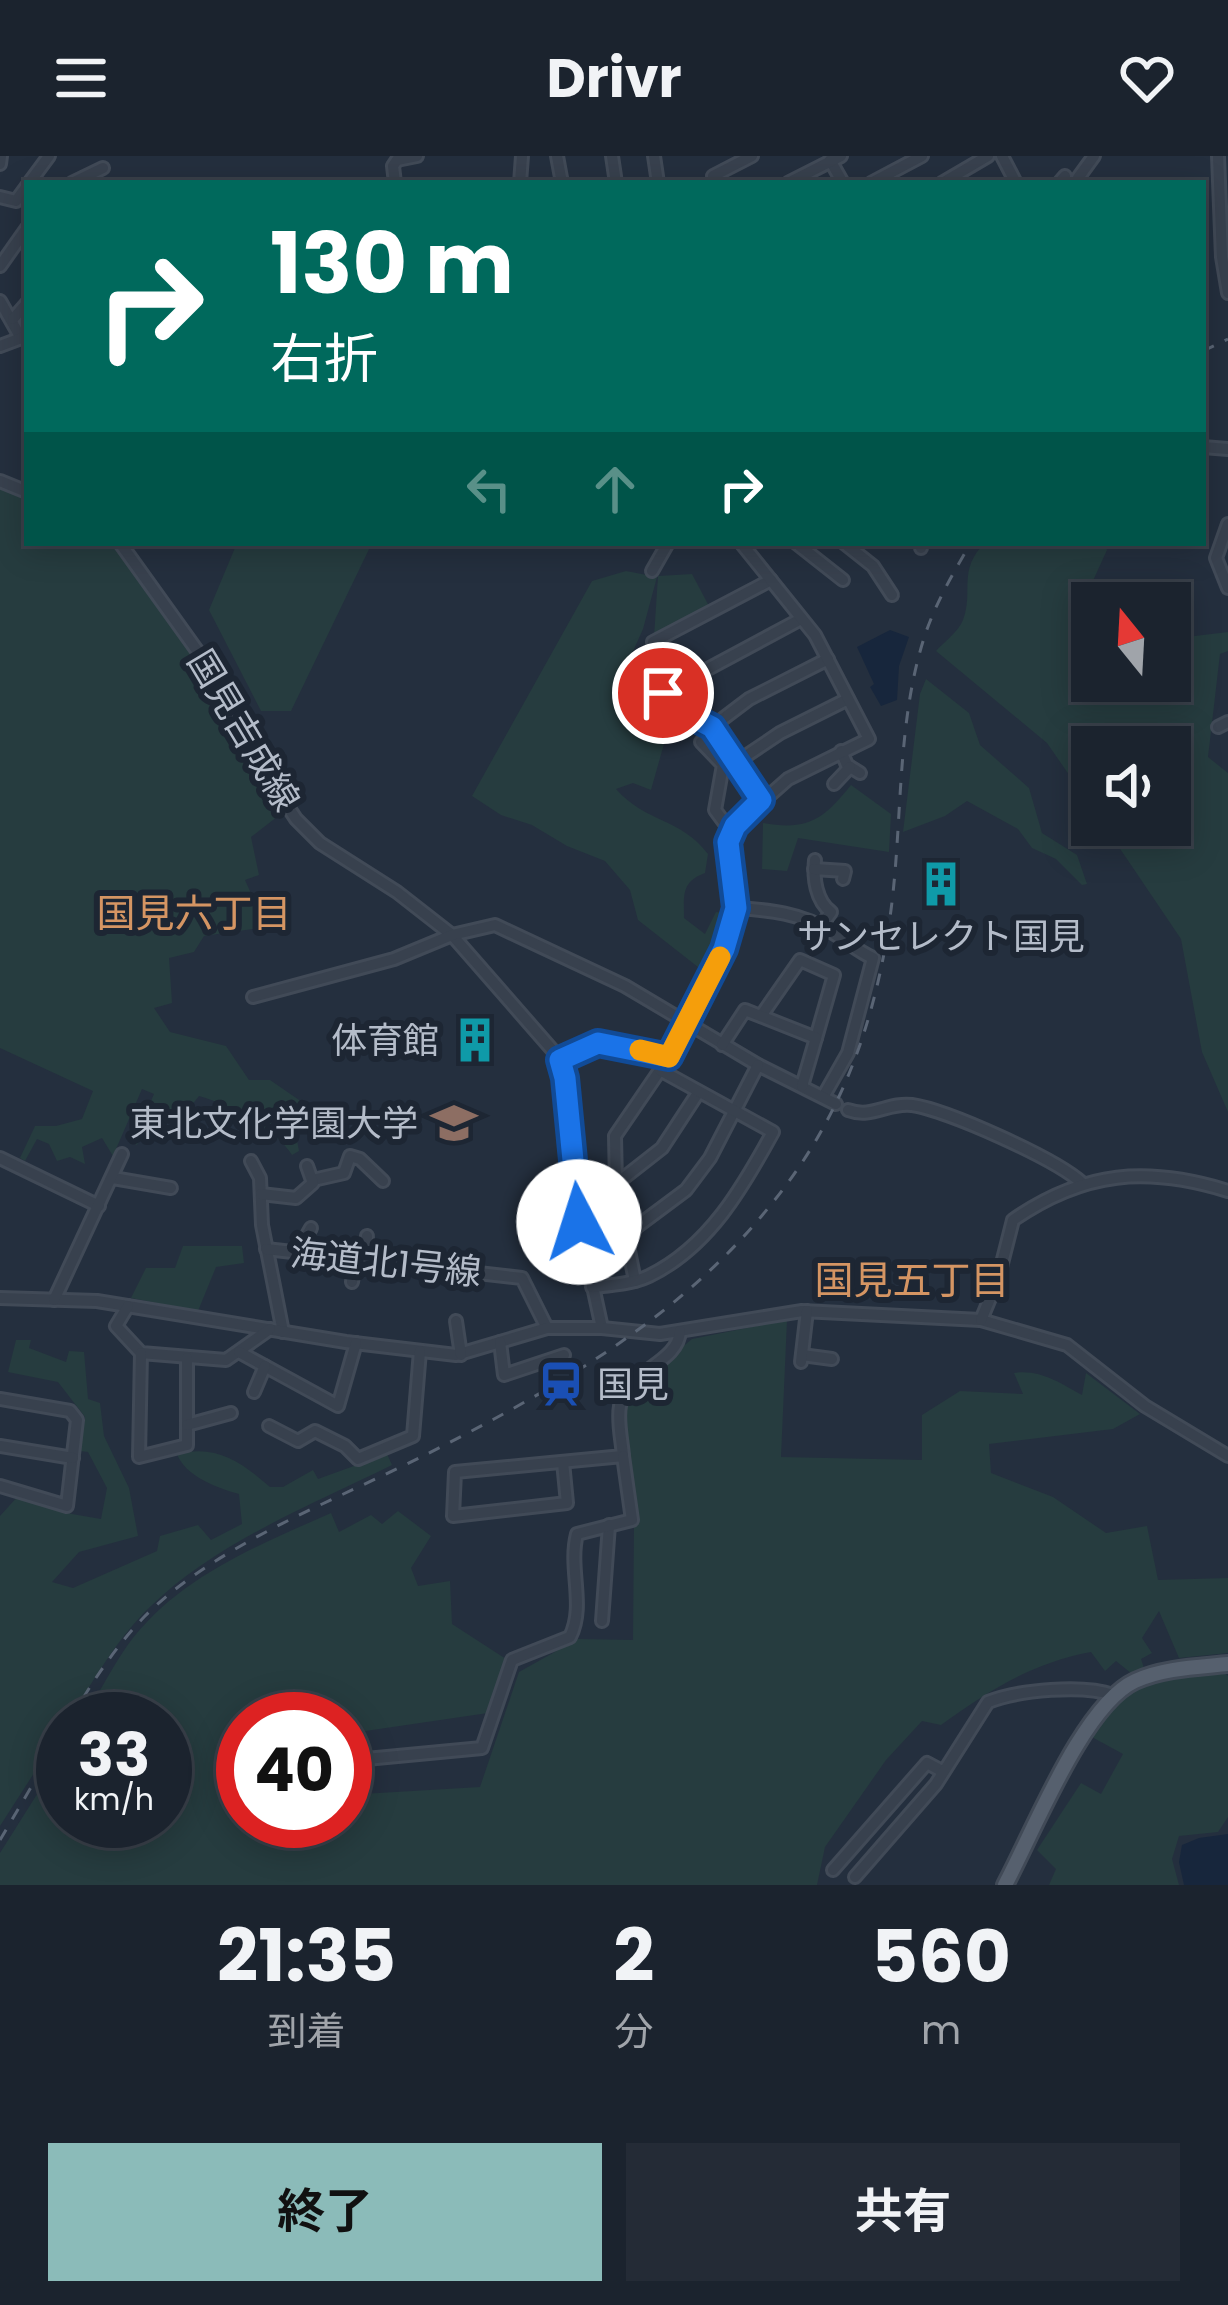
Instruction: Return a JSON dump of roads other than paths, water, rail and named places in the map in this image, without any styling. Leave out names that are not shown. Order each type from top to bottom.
[{"type":"main road","points":[[1005,1885],[1083,1733],[1113,1695],[1149,1676],[1228,1664]]},
{"type":"street","points":[[395,180],[397,160],[412,156]]},
{"type":"street","points":[[713,176],[752,156]]},
{"type":"street","points":[[877,180],[922,156]]},
{"type":"street","points":[[958,179],[988,156]]},
{"type":"street","points":[[1218,156],[1212,201],[1228,293]]},
{"type":"street","points":[[793,180],[833,158]]},
{"type":"street","points":[[78,180],[103,168]]},
{"type":"street","points":[[0,197],[16,201],[24,190]]},
{"type":"street","points":[[0,266],[24,232]]},
{"type":"street","points":[[0,301],[24,337],[0,346]]},
{"type":"street","points":[[13,319],[24,306]]},
{"type":"street","points":[[1228,524],[1216,558],[1228,588]]},
{"type":"street","name":"国見吉成線","points":[[122,546],[211,670],[261,766],[296,819],[320,843],[452,934],[560,1060]]},
{"type":"street","points":[[652,571],[666,546]]},
{"type":"street","points":[[635,1281],[616,1184],[615,1136],[669,1057],[724,949],[736,908],[728,842],[761,800],[819,760],[869,739],[828,658],[743,546]]},
{"type":"street","points":[[800,546],[844,579]]},
{"type":"street","points":[[848,546],[874,566],[892,595]]},
{"type":"street","points":[[761,800],[712,727],[671,706],[653,666],[653,642],[771,580]]},
{"type":"street","points":[[663,693],[801,619]]},
{"type":"street","points":[[712,727],[748,699],[828,658]]},
{"type":"street","points":[[737,762],[780,733],[848,699]]},
{"type":"street","points":[[701,742],[724,765],[715,810],[732,833]]},
{"type":"street","points":[[834,784],[855,770],[841,751]]},
{"type":"street","points":[[844,919],[823,906],[815,865],[845,871]]},
{"type":"street","points":[[736,908],[776,910],[821,926],[872,958],[848,1053],[823,1096]]},
{"type":"street","points":[[821,926],[831,912]]},
{"type":"street","points":[[253,997],[394,959],[452,934],[496,925],[625,986],[758,1066],[842,1107],[861,1115],[902,1105],[934,1111],[1046,1156],[1082,1183]]},
{"type":"street","points":[[761,1016],[800,960],[834,975],[802,1086]]},
{"type":"street","points":[[722,1045],[745,1010],[816,1038]]},
{"type":"street","points":[[602,1328],[579,1222],[560,1060],[598,1043],[669,1057]]},
{"type":"street","points":[[627,1234],[686,1190],[710,1158],[758,1066]]},
{"type":"street","points":[[592,1287],[651,1275],[706,1234],[741,1191],[773,1132],[660,1070]]},
{"type":"street","points":[[616,1184],[662,1148],[698,1093]]},
{"type":"street","points":[[54,1300],[122,1154]]},
{"type":"street","points":[[313,1180],[344,1173],[350,1156],[361,1159],[383,1180]]},
{"type":"street","points":[[0,1158],[99,1206]]},
{"type":"street","points":[[251,1160],[260,1178],[266,1249],[284,1331]]},
{"type":"street","points":[[261,1194],[291,1199],[309,1189],[313,1180],[307,1166]]},
{"type":"street","points":[[981,1320],[998,1279],[1013,1220],[1082,1183],[1143,1175],[1228,1190]]},
{"type":"street","points":[[113,1178],[171,1188]]},
{"type":"street","points":[[298,1250],[311,1228]]},
{"type":"street","points":[[352,1282],[367,1236]]},
{"type":"street","name":"海道北1号線","points":[[266,1249],[522,1278],[547,1328]]},
{"type":"street","points":[[1,1302],[54,1300],[128,1306],[356,1343],[461,1354],[547,1328],[660,1334],[807,1311],[981,1320],[1067,1345],[1145,1406],[1228,1456]]},
{"type":"street","points":[[128,1306],[116,1326],[141,1353],[226,1360],[270,1329]]},
{"type":"street","points":[[807,1311],[802,1359],[832,1359]]},
{"type":"street","points":[[456,1321],[461,1354]]},
{"type":"street","points":[[372,1758],[482,1748],[512,1660],[571,1637],[578,1605],[571,1556],[577,1534],[632,1520],[620,1407],[627,1388],[671,1352],[680,1331]]},
{"type":"street","points":[[500,1342],[504,1376],[564,1354]]},
{"type":"street","points":[[238,1352],[338,1406],[356,1343]]},
{"type":"street","points":[[269,1426],[298,1441],[315,1431],[345,1446],[358,1459],[389,1449],[413,1436],[420,1352]]},
{"type":"street","points":[[141,1353],[139,1457],[187,1445],[187,1358]]},
{"type":"street","points":[[254,1392],[265,1366]]},
{"type":"street","points":[[0,1400],[70,1411],[77,1420],[68,1506],[0,1486]]},
{"type":"street","points":[[187,1425],[231,1413]]},
{"type":"street","points":[[0,1446],[73,1458]]},
{"type":"street","points":[[563,1462],[567,1504],[453,1516],[455,1472],[623,1456]]},
{"type":"street","points":[[602,1622],[609,1526]]},
{"type":"street","points":[[855,1877],[936,1784],[988,1702],[1081,1687],[1113,1695]]},
{"type":"street","points":[[833,1870],[927,1763],[942,1771]]},
{"type":"water","points":[[890,630],[909,637],[899,666],[897,700],[881,706],[857,647]]},
{"type":"water","points":[[1228,1834],[1228,1885],[1184,1885],[1179,1862],[1182,1845]]},
{"type":"railway","points":[[1206,350],[1228,339]]},
{"type":"railway","points":[[87,1692],[145,1616],[207,1566],[279,1525],[474,1430],[612,1349],[695,1284],[769,1207],[816,1140],[865,1030],[891,910],[905,735],[916,666],[935,609],[969,546]]},
{"type":"railway","points":[[0,1840],[36,1779]]},
{"type":"place","name":"サンセレクト国見","points":[[941,884]]},
{"type":"place","name":"体育館","points":[[475,1040]]},
{"type":"place","name":"東北文化学園大学","points":[[454,1123]]},
{"type":"place","name":"国見","points":[[561,1384]]},
{"type":"district","name":"国見六丁目","points":[[194,913]]},
{"type":"district","name":"国見五丁目","points":[[912,1280]]}]
